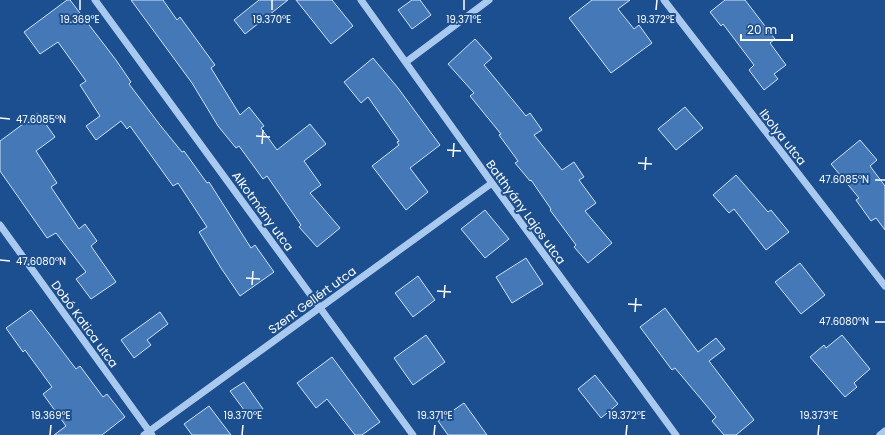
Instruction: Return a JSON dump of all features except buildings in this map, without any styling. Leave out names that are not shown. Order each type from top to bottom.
[{"type":"street","name":"Alkotmány utca","points":[[95,0],[413,435]]},
{"type":"street","name":"Batthyány Lajos utca","points":[[361,0],[492,184],[676,435]]},
{"type":"street","points":[[406,62],[490,0]]},
{"type":"street","name":"Ibolya utca","points":[[664,0],[885,286]]},
{"type":"street","name":"Szent Gellért utca","points":[[149,434],[492,184]]},
{"type":"street","name":"Dobó Katica utca","points":[[0,225],[149,434]]},
{"type":"street","points":[[880,435],[885,431]]}]
